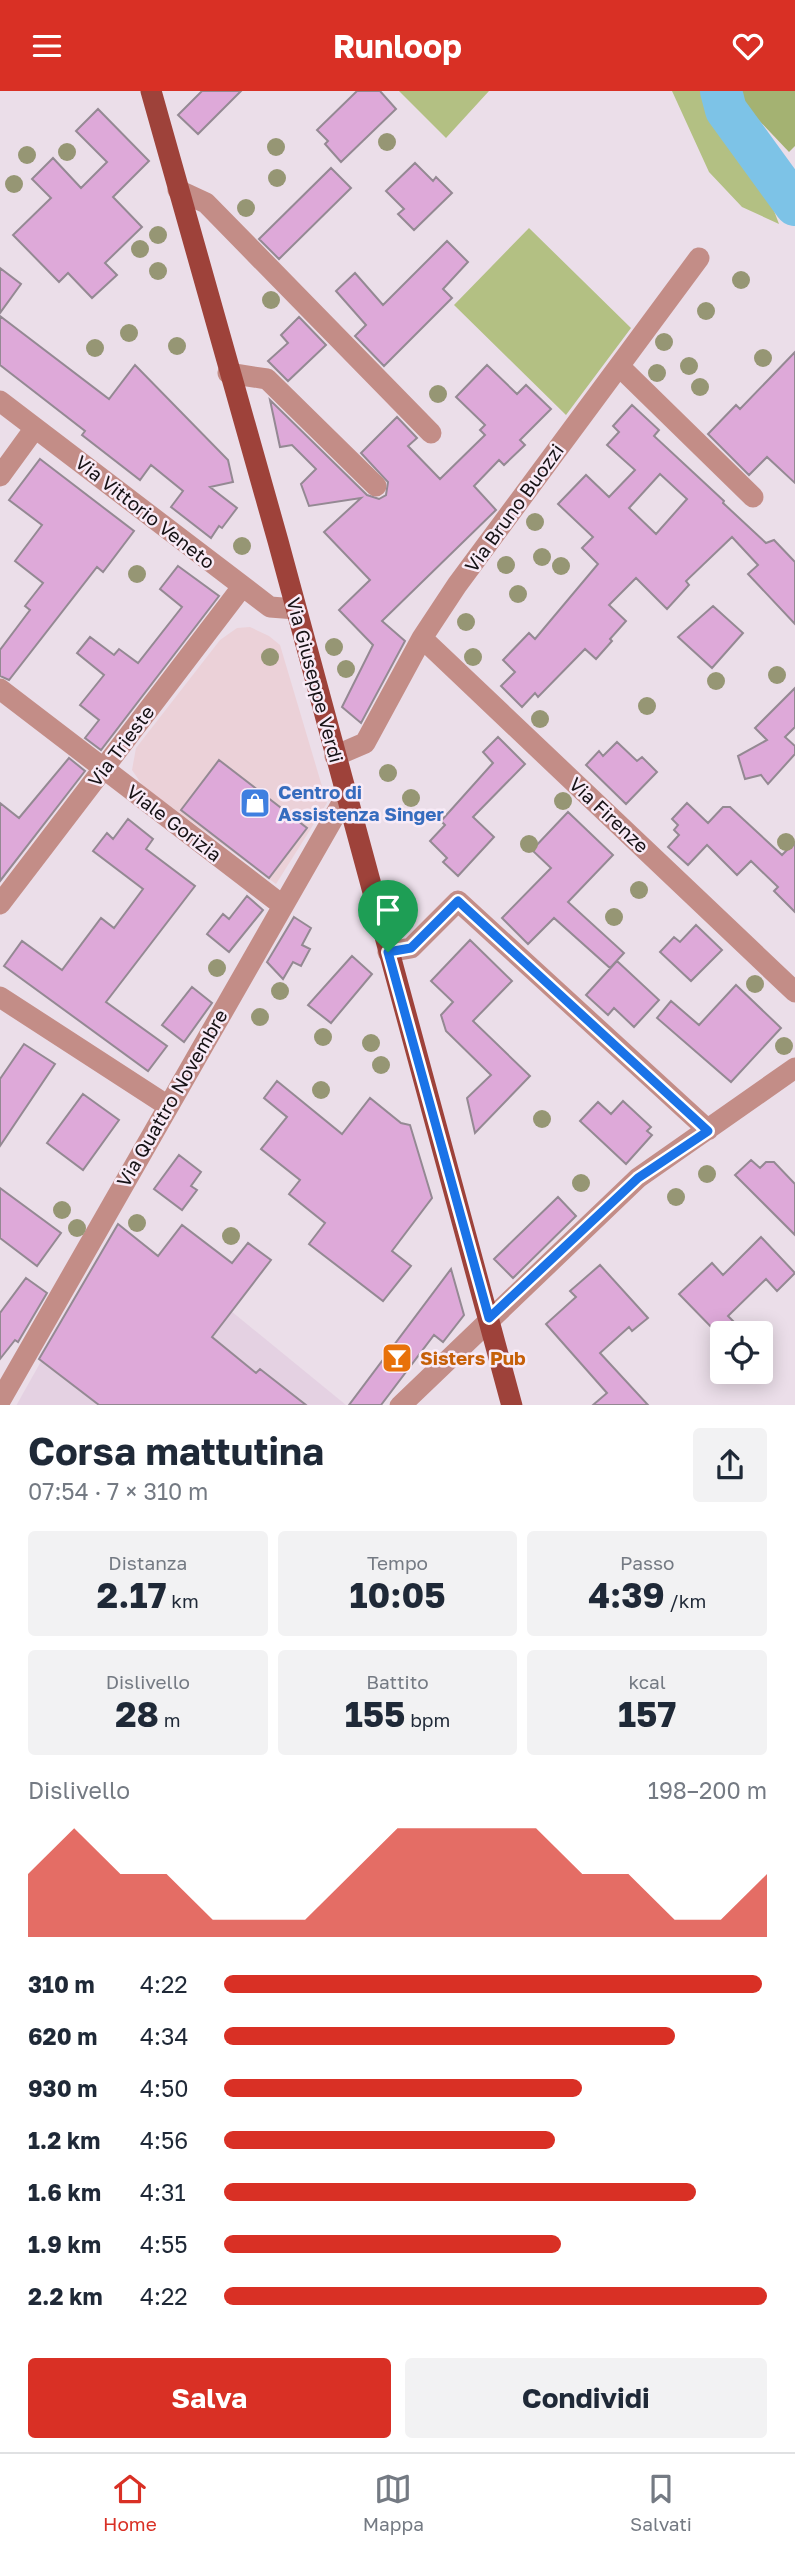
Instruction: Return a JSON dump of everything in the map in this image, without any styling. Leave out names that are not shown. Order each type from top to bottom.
[{"type":"main road","name":"Via Giuseppe Verdi","points":[[151,91],[514,1401]]},
{"type":"street","points":[[178,190],[206,203],[431,433]]},
{"type":"street","name":"Via Bruno Buozzi","points":[[335,756],[365,743],[422,638],[457,585],[699,258]]},
{"type":"street","points":[[619,366],[753,497]]},
{"type":"street","points":[[228,373],[267,379],[376,486]]},
{"type":"street","name":"Via Vittorio Veneto","points":[[0,401],[270,607],[296,609]]},
{"type":"street","points":[[0,477],[36,428]]},
{"type":"street","name":"Via Trieste","points":[[0,904],[242,587]]},
{"type":"street","name":"Via Firenze","points":[[422,638],[795,992]]},
{"type":"street","name":"Viale Gorizia","points":[[0,689],[282,905]]},
{"type":"street","name":"Via Quattro Novembre","points":[[0,1401],[346,796]]},
{"type":"street","points":[[388,952],[411,948],[458,901],[708,1131]]},
{"type":"street","points":[[0,997],[168,1106]]},
{"type":"street","points":[[400,1405],[638,1178],[795,1068]]},
{"type":"shaded area","points":[[250,627],[280,645],[327,803],[276,884],[143,786],[132,770],[136,748],[220,640],[237,628]]},
{"type":"shaded area","points":[[118,1224],[231,1311],[346,1405],[17,1405]]},
{"type":"green space","points":[[399,91],[489,91],[446,138]]},
{"type":"green space","points":[[672,91],[708,91],[728,139],[770,200],[779,224],[742,207],[709,172]]},
{"type":"green space","points":[[731,91],[795,91],[795,146],[789,152]]},
{"type":"green space","points":[[529,228],[631,328],[566,415],[454,305]]},
{"type":"building","points":[[202,91],[241,91],[198,134],[178,115]]},
{"type":"building","points":[[357,91],[380,91],[396,109],[341,162],[325,144],[328,141],[317,130]]},
{"type":"building","points":[[98,109],[149,161],[113,197],[142,227],[105,263],[117,275],[92,298],[68,273],[59,282],[13,235],[51,198],[32,179],[53,158],[81,188],[107,162],[76,131]]},
{"type":"building","points":[[415,163],[433,181],[436,177],[452,193],[414,230],[398,214],[404,209],[386,191]]},
{"type":"building","points":[[331,168],[351,188],[279,259],[259,239]]},
{"type":"building","points":[[447,241],[468,262],[443,289],[452,298],[384,366],[355,336],[366,325],[336,291],[355,273],[383,305]]},
{"type":"building","points":[[0,268],[21,284],[0,313]]},
{"type":"building","points":[[0,316],[109,399],[135,365],[228,460],[233,482],[210,487],[237,508],[222,528],[219,526],[211,538],[171,507],[183,491],[151,465],[140,480],[82,435],[85,431],[0,365]]},
{"type":"building","points":[[299,317],[326,345],[288,381],[268,361],[288,343],[281,335]]},
{"type":"building","points":[[795,352],[795,483],[767,457],[749,475],[708,434],[736,405],[740,409]]},
{"type":"building","points":[[487,365],[517,394],[526,385],[551,409],[520,440],[525,445],[504,465],[499,460],[474,486],[496,510],[382,621],[405,641],[361,723],[342,707],[373,645],[339,610],[370,580],[324,532],[361,498],[309,506],[301,484],[316,469],[292,445],[280,447],[270,400],[367,495],[379,499],[386,495],[388,482],[361,453],[397,417],[417,438],[408,446],[440,479],[485,435],[480,430],[485,425],[456,397]]},
{"type":"building","points":[[632,405],[659,430],[654,436],[724,501],[723,503],[766,543],[774,540],[795,562],[795,624],[748,574],[758,565],[732,537],[686,581],[689,585],[667,609],[636,578],[609,605],[626,621],[610,639],[612,641],[596,659],[585,649],[538,697],[535,693],[522,707],[501,686],[515,672],[503,660],[529,633],[535,639],[598,564],[582,548],[593,537],[558,504],[586,475],[609,497],[635,470],[607,445],[619,432],[613,426]],"holes":[[[660,474],[687,499],[656,534],[629,508]]]},
{"type":"building","points":[[40,459],[134,531],[103,572],[97,567],[9,680],[0,676],[0,650],[30,610],[25,606],[43,583],[15,561],[42,525],[9,500]]},
{"type":"building","points":[[178,566],[219,596],[101,750],[85,738],[99,720],[80,705],[104,675],[77,653],[90,637],[114,655],[119,649],[138,663],[182,607],[160,589]]},
{"type":"building","points":[[713,606],[743,633],[712,668],[678,637]]},
{"type":"building","points":[[795,688],[795,727],[785,737],[795,746],[795,754],[768,784],[761,775],[745,779],[738,756],[767,740],[755,728]]},
{"type":"building","points":[[498,737],[525,764],[473,817],[494,837],[458,876],[443,862],[447,858],[430,841],[445,825],[441,821],[493,763],[483,752]]},
{"type":"building","points":[[617,742],[637,761],[642,757],[657,772],[626,804],[586,765],[599,751],[603,756]]},
{"type":"building","points":[[69,758],[85,771],[0,881],[0,803],[19,818]]},
{"type":"building","points":[[219,760],[307,828],[269,878],[181,810]]},
{"type":"building","points":[[687,803],[708,823],[723,807],[730,807],[782,855],[795,842],[795,912],[774,891],[778,887],[751,861],[737,875],[707,845],[688,865],[668,847],[679,835],[674,830],[678,825],[672,819]]},
{"type":"building","points":[[568,812],[613,855],[568,902],[624,953],[610,968],[554,918],[528,944],[502,918],[551,868],[532,850]]},
{"type":"building","points":[[128,819],[153,839],[146,849],[195,886],[106,1002],[167,1046],[148,1071],[4,966],[22,941],[62,970],[101,918],[114,928],[143,889],[93,851],[107,833],[113,839]]},
{"type":"building","points":[[247,896],[263,910],[229,952],[207,934],[223,914],[229,919]]},
{"type":"building","points":[[294,917],[311,928],[302,945],[310,949],[301,966],[293,962],[283,979],[267,962]]},
{"type":"building","points":[[696,925],[722,950],[691,981],[660,952],[674,937],[680,942]]},
{"type":"building","points":[[470,940],[512,981],[473,1021],[530,1076],[475,1133],[467,1098],[491,1075],[446,1031],[441,1015],[453,1002],[431,981]]},
{"type":"building","points":[[352,956],[372,974],[331,1023],[308,1005]]},
{"type":"building","points":[[617,961],[659,1000],[634,1027],[614,1008],[608,1015],[586,995]]},
{"type":"building","points":[[736,985],[781,1028],[731,1082],[657,1018],[671,1001],[699,1025]]},
{"type":"building","points":[[192,987],[212,1003],[184,1042],[162,1025]]},
{"type":"building","points":[[24,1044],[55,1064],[0,1146],[0,1079]]},
{"type":"building","points":[[277,1081],[342,1134],[370,1098],[401,1123],[410,1125],[432,1198],[392,1251],[411,1266],[383,1301],[309,1244],[325,1223],[289,1194],[300,1180],[261,1149],[287,1117],[264,1098]]},
{"type":"building","points":[[83,1094],[119,1120],[83,1170],[47,1143]]},
{"type":"building","points":[[623,1101],[651,1127],[647,1131],[652,1135],[626,1164],[580,1121],[598,1102],[611,1114]]},
{"type":"building","points":[[179,1155],[201,1172],[191,1186],[197,1190],[182,1210],[154,1189]]},
{"type":"building","points":[[751,1160],[760,1168],[766,1162],[774,1162],[795,1184],[795,1235],[735,1175]]},
{"type":"building","points":[[0,1188],[61,1233],[37,1266],[0,1238]]},
{"type":"building","points":[[558,1197],[576,1216],[513,1278],[494,1259]]},
{"type":"building","points":[[118,1224],[158,1256],[182,1225],[232,1263],[248,1243],[271,1260],[212,1337],[256,1373],[260,1369],[306,1405],[99,1405],[39,1359]]},
{"type":"building","points":[[761,1237],[795,1273],[777,1291],[766,1279],[728,1316],[733,1321],[710,1321],[710,1326],[679,1294],[712,1263],[723,1275]]},
{"type":"building","points":[[600,1265],[648,1318],[632,1331],[629,1327],[600,1353],[648,1405],[593,1405],[607,1393],[546,1324],[576,1297],[570,1291]]},
{"type":"building","points":[[451,1269],[464,1315],[443,1342],[434,1335],[381,1405],[349,1405]]},
{"type":"building","points":[[26,1278],[47,1293],[18,1342],[15,1340],[0,1359],[0,1313]]},
{"type":"waterway","points":[[721,91],[726,110],[795,205]]},
{"type":"place","name":"Centro di Assistenza Singer","points":[[255,803]]},
{"type":"place","name":"Sisters Pub","points":[[397,1358]]},
{"type":"route","points":[[458,901],[708,1131],[638,1178],[489,1318],[388,952],[411,948],[458,901]]}]
